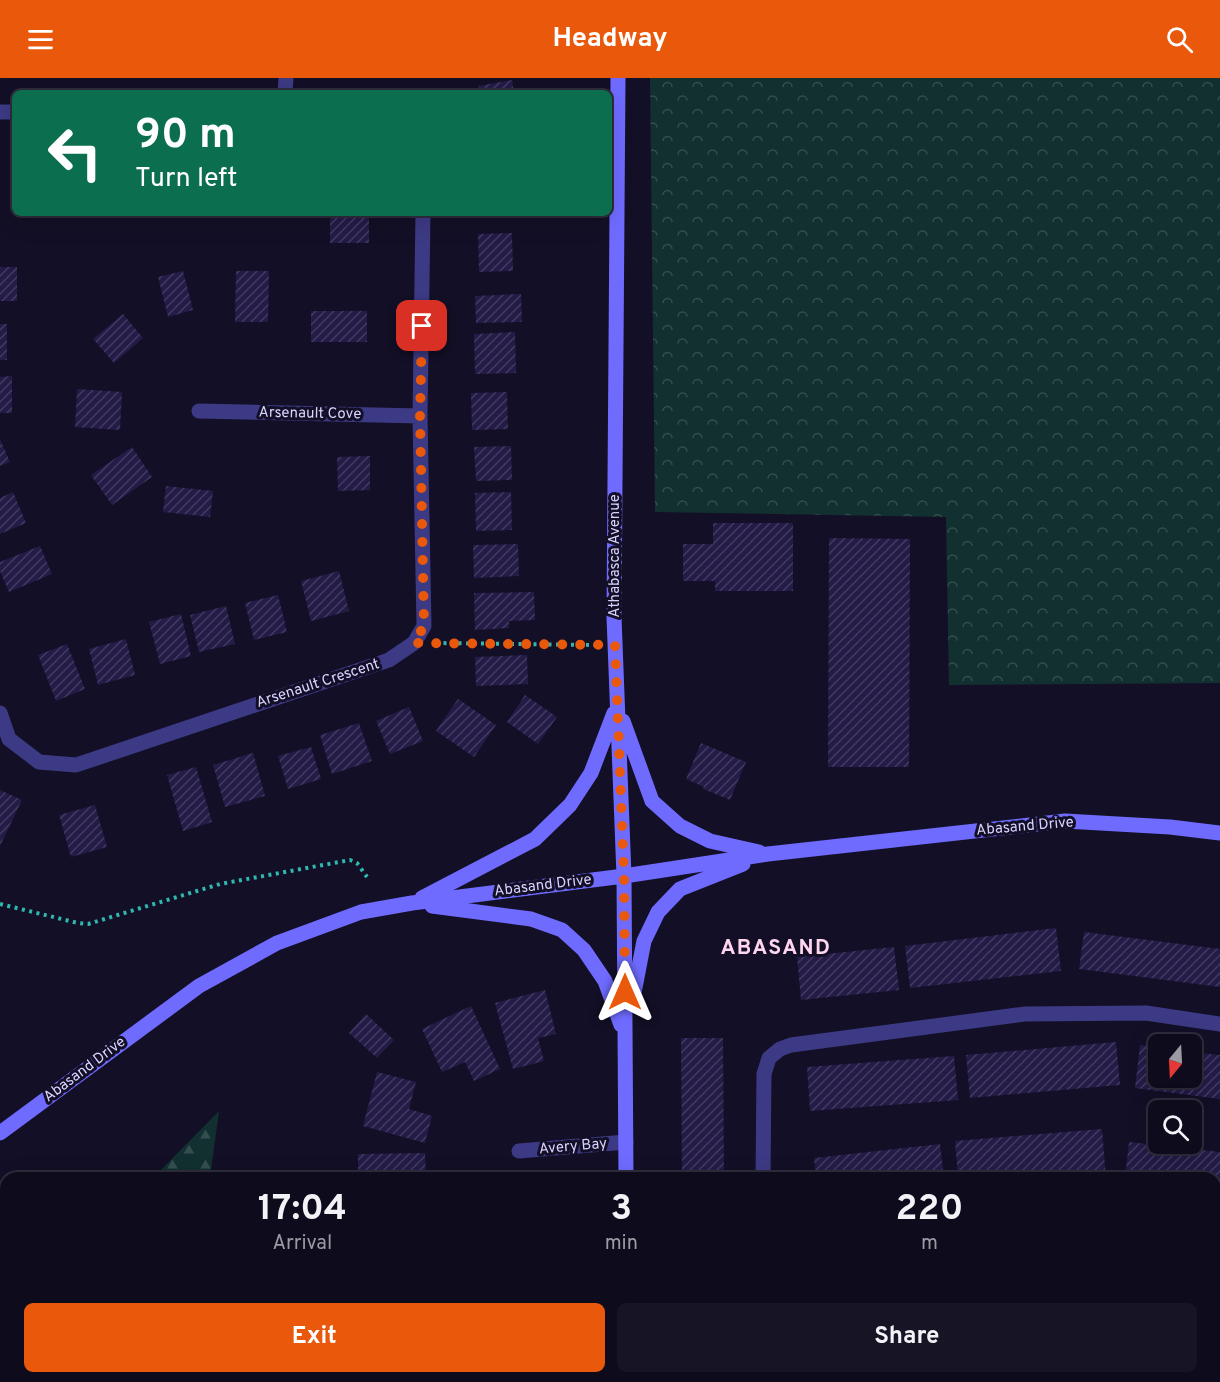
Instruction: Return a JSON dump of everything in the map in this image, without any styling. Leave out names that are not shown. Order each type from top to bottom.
[{"type":"street","name":"Athabasca Avenue","points":[[618,78],[615,645],[624,876],[626,1172]]},
{"type":"street","points":[[414,643],[424,626],[420,416],[423,216]]},
{"type":"street","name":"Arsenault Cove","points":[[199,411],[420,416]]},
{"type":"street","name":"Arsenault Crescent","points":[[0,713],[9,739],[39,762],[76,765],[389,660],[414,643]]},
{"type":"street","points":[[617,705],[652,801],[680,826],[710,841],[768,854]]},
{"type":"street","points":[[411,903],[535,839],[556,819],[570,805],[591,772],[617,705]]},
{"type":"street","name":"Abasand Drive","points":[[0,1133],[199,986],[277,943],[361,912],[411,903],[624,876],[768,854],[1065,821],[1170,827],[1220,833]]},
{"type":"street","points":[[625,1038],[644,941],[658,912],[680,889],[768,854]]},
{"type":"street","points":[[411,903],[531,919],[562,930],[584,950],[605,981],[625,1038]]},
{"type":"street","points":[[764,1172],[764,1074],[769,1058],[791,1045],[1025,1014],[1146,1013],[1220,1024]]},
{"type":"street","name":"Avery Bay","points":[[519,1151],[626,1142]]},
{"type":"path","points":[[414,643],[615,645]]},
{"type":"path","points":[[0,904],[87,924],[220,884],[350,860],[357,863],[367,877]]},
{"type":"green space","points":[[650,78],[1220,78],[1220,683],[949,685],[946,517],[655,512]]},
{"type":"green space","points":[[219,1111],[211,1172],[159,1172]]},
{"type":"building","points":[[512,80],[514,90],[479,90],[478,86]]},
{"type":"building","points":[[330,216],[369,216],[369,243],[330,243]]},
{"type":"building","points":[[512,233],[513,271],[479,272],[478,234]]},
{"type":"building","points":[[0,267],[17,267],[17,301],[0,301]]},
{"type":"building","points":[[183,271],[193,310],[168,317],[158,277]]},
{"type":"building","points":[[236,271],[269,271],[268,322],[235,322]]},
{"type":"building","points":[[521,294],[522,322],[476,323],[475,296]]},
{"type":"building","points":[[311,311],[367,311],[367,342],[311,342]]},
{"type":"building","points":[[123,314],[143,338],[114,363],[93,339]]},
{"type":"building","points":[[0,324],[7,324],[7,360],[0,360]]},
{"type":"building","points":[[515,332],[516,373],[475,374],[474,334]]},
{"type":"building","points":[[12,376],[12,413],[0,413],[0,377]]},
{"type":"building","points":[[77,389],[122,392],[120,430],[75,427]]},
{"type":"building","points":[[507,392],[508,429],[472,430],[471,393]]},
{"type":"building","points":[[0,439],[10,462],[0,466]]},
{"type":"building","points":[[511,446],[512,480],[476,481],[474,447]]},
{"type":"building","points":[[132,447],[152,477],[112,505],[91,475]]},
{"type":"building","points":[[370,456],[370,490],[338,491],[337,457]]},
{"type":"building","points":[[166,486],[213,491],[210,517],[163,512]]},
{"type":"building","points":[[13,492],[26,523],[0,534],[0,498]]},
{"type":"building","points":[[511,492],[512,530],[476,531],[475,493]]},
{"type":"building","points":[[713,523],[793,523],[793,591],[715,591],[715,581],[683,581],[683,544],[713,544]]},
{"type":"building","points":[[829,538],[910,539],[909,767],[828,767]]},
{"type":"building","points":[[518,544],[519,576],[474,578],[473,545]]},
{"type":"building","points":[[40,546],[52,574],[9,592],[0,571],[0,562]]},
{"type":"building","points":[[339,571],[349,611],[311,621],[301,581]]},
{"type":"building","points":[[534,592],[535,620],[509,621],[509,628],[475,630],[474,593]]},
{"type":"building","points":[[278,595],[287,632],[254,640],[245,603]]},
{"type":"building","points":[[226,606],[235,644],[199,652],[190,615]]},
{"type":"building","points":[[181,614],[191,656],[160,664],[149,622]]},
{"type":"building","points":[[126,639],[135,675],[98,685],[89,649]]},
{"type":"building","points":[[67,644],[85,689],[56,701],[38,655]]},
{"type":"building","points":[[527,655],[528,684],[476,686],[475,657]]},
{"type":"building","points":[[525,695],[557,717],[538,744],[507,722]]},
{"type":"building","points":[[458,699],[496,725],[474,757],[436,731]]},
{"type":"building","points":[[409,707],[423,741],[390,754],[376,721]]},
{"type":"building","points":[[359,723],[372,761],[332,774],[320,735]]},
{"type":"building","points":[[701,743],[746,762],[730,800],[686,779]]},
{"type":"building","points":[[311,747],[321,779],[288,789],[278,756]]},
{"type":"building","points":[[253,753],[265,796],[225,807],[213,765]]},
{"type":"building","points":[[196,767],[212,822],[183,831],[167,775]]},
{"type":"building","points":[[0,790],[22,800],[0,846]]},
{"type":"building","points":[[95,805],[107,847],[71,857],[59,815]]},
{"type":"building","points":[[1056,928],[1061,971],[910,988],[905,946]]},
{"type":"building","points":[[1084,932],[1220,949],[1220,987],[1079,969]]},
{"type":"building","points":[[894,947],[899,990],[801,1000],[797,957]]},
{"type":"building","points":[[545,990],[556,1034],[538,1038],[544,1061],[513,1069],[495,1003]]},
{"type":"building","points":[[471,1006],[500,1069],[474,1081],[465,1062],[442,1072],[422,1029]]},
{"type":"building","points":[[366,1014],[394,1040],[377,1058],[349,1033]]},
{"type":"building","points":[[681,1038],[723,1038],[724,1172],[682,1172]]},
{"type":"building","points":[[1116,1042],[1120,1085],[970,1098],[966,1055]]},
{"type":"building","points":[[1140,1045],[1148,1046],[1148,1088],[1202,1088],[1202,1053],[1220,1055],[1220,1099],[1135,1088]]},
{"type":"building","points":[[954,1056],[958,1100],[810,1111],[807,1067]]},
{"type":"building","points":[[377,1072],[416,1082],[409,1109],[432,1116],[425,1143],[363,1126]]},
{"type":"building","points":[[1102,1129],[1106,1172],[958,1172],[955,1141]]},
{"type":"building","points":[[1129,1142],[1148,1144],[1148,1154],[1202,1154],[1202,1150],[1220,1152],[1220,1172],[1126,1172]]},
{"type":"building","points":[[940,1144],[943,1172],[815,1172],[814,1158]]},
{"type":"building","points":[[425,1153],[426,1172],[358,1172],[358,1154]]},
{"type":"district","name":"ABASAND","points":[[776,948]]},
{"type":"route","points":[[422,326],[420,416],[424,626],[414,643],[615,645],[624,876],[625,992]]}]
